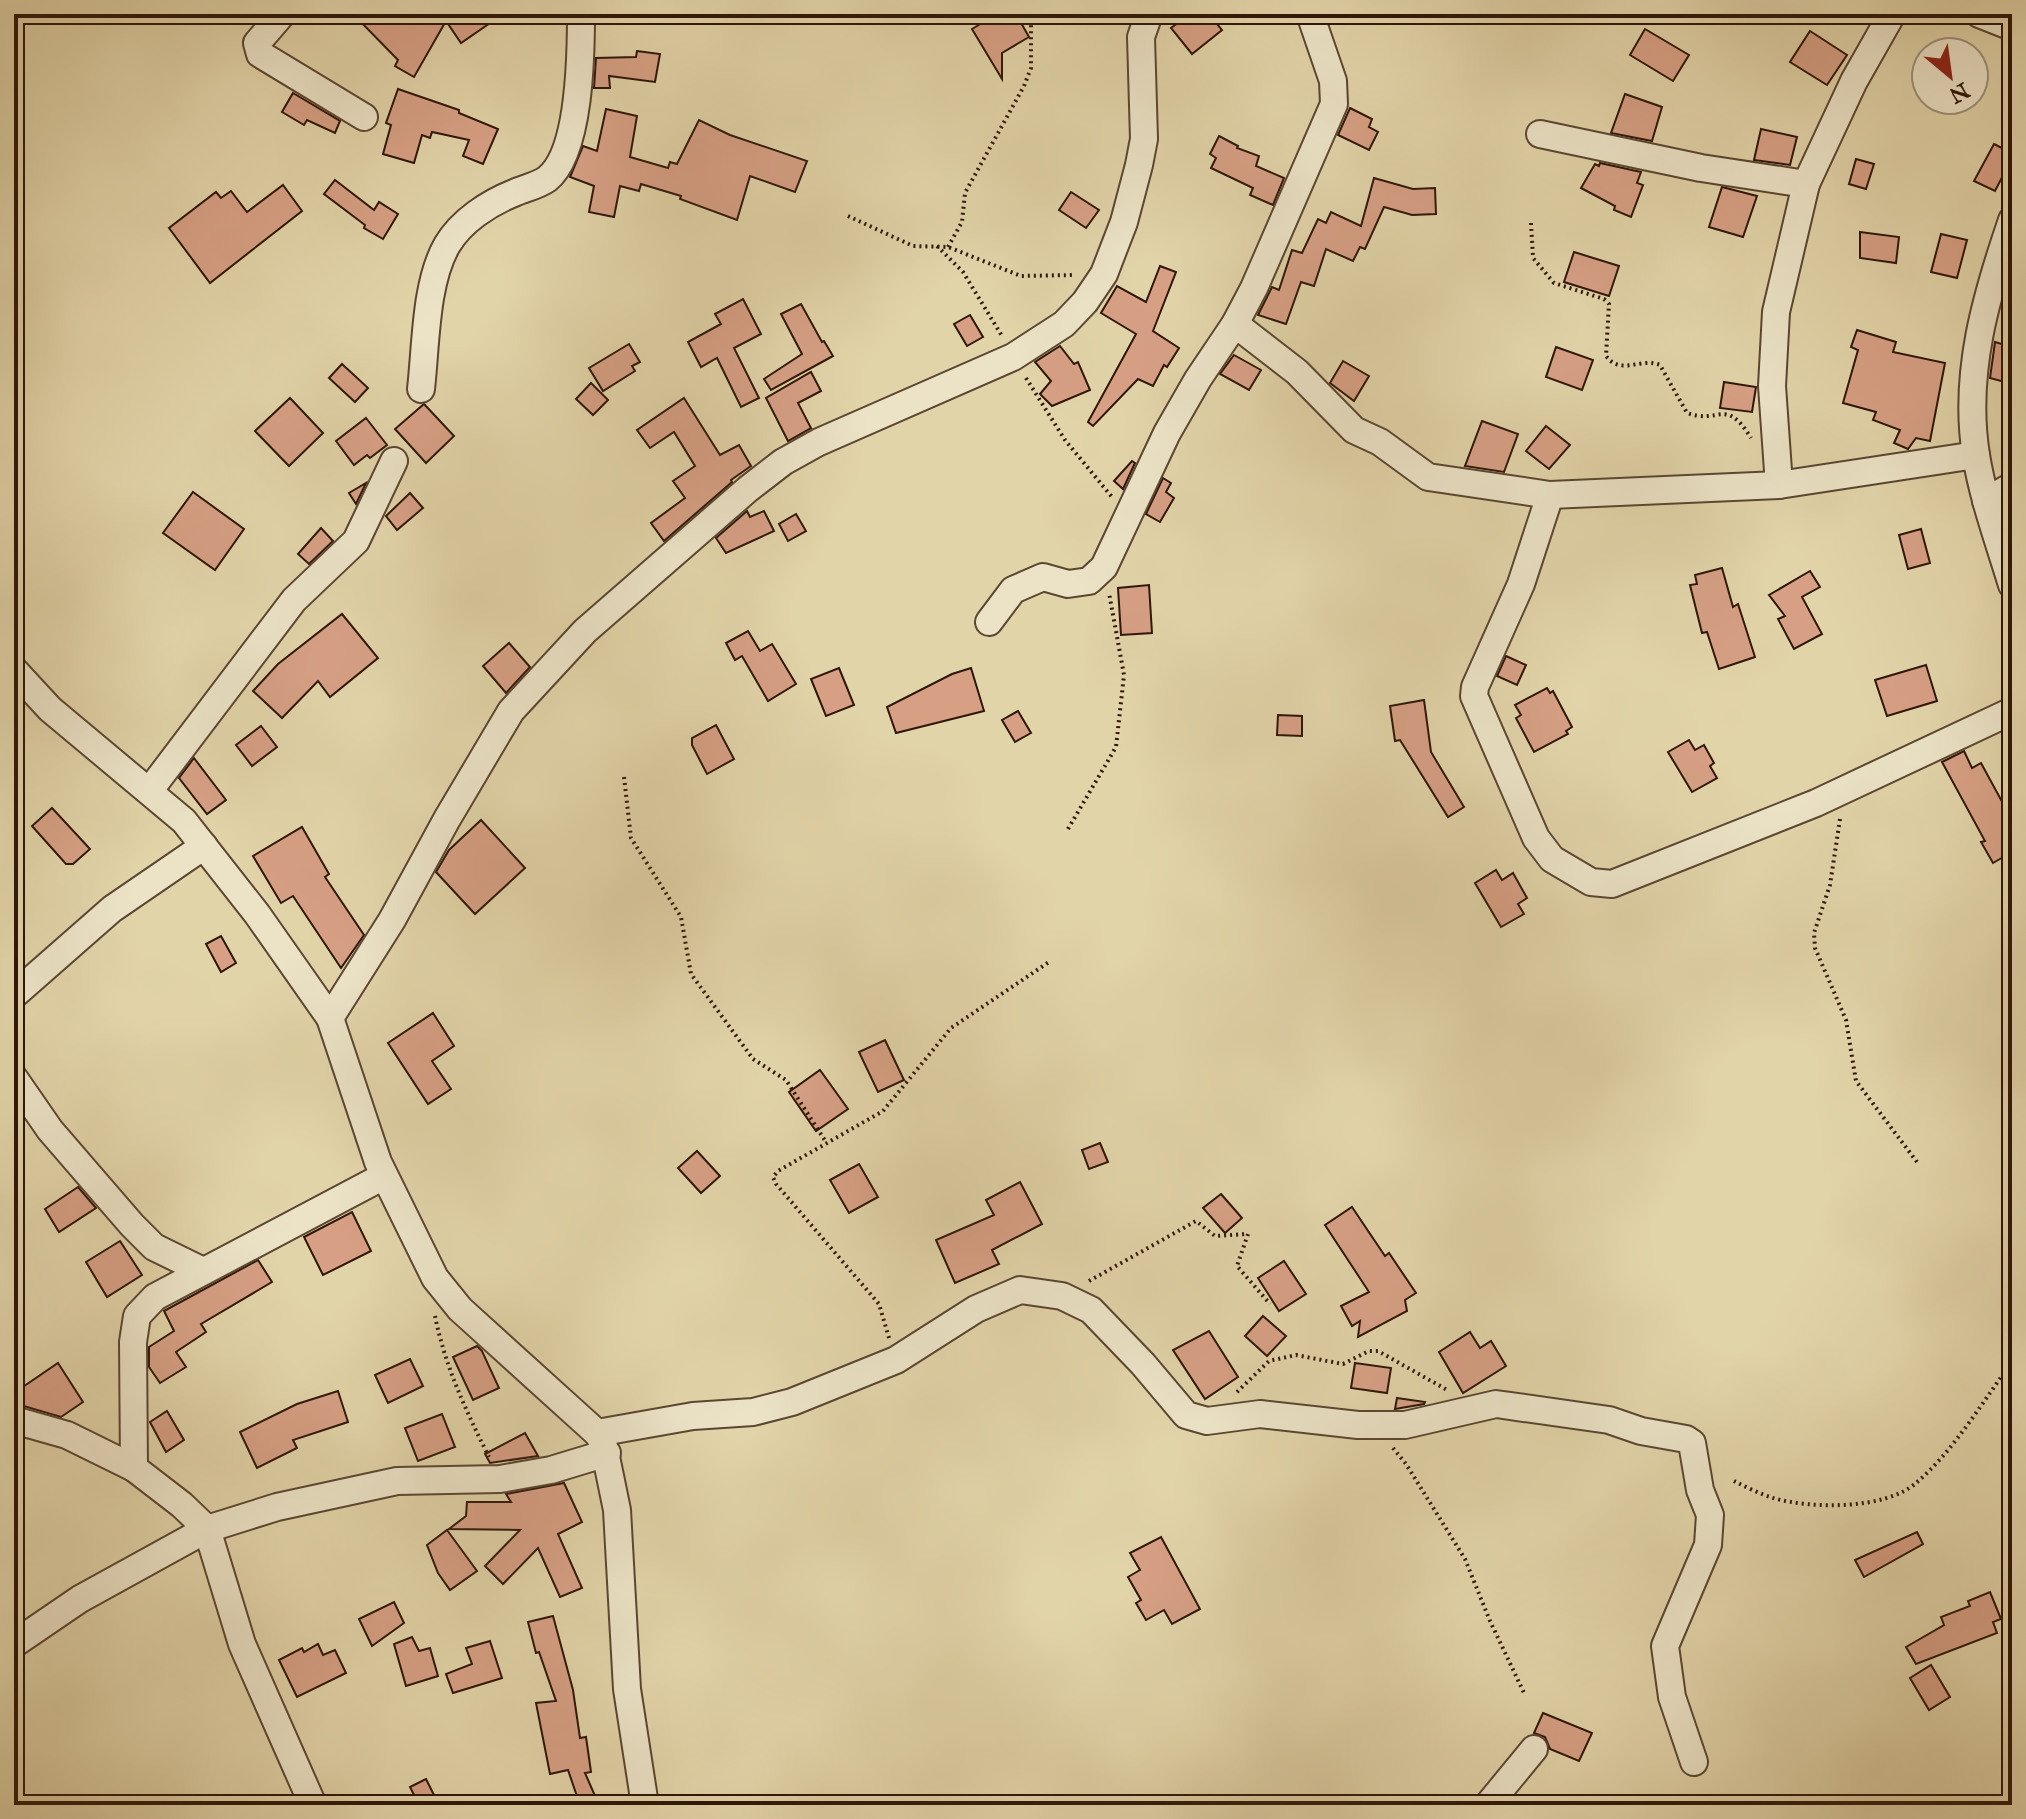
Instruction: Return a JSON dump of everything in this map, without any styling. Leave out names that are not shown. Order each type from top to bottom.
[{"type":"street","points":[[282,14],[257,43],[260,54],[364,117]]},
{"type":"street","points":[[421,389],[434,276],[447,244],[477,214],[499,200],[546,180],[558,168],[574,122],[581,14]]},
{"type":"street","points":[[330,1018],[392,920],[511,711],[585,631],[783,462],[819,442],[1013,357],[1064,324],[1085,302],[1104,274],[1124,222],[1144,139],[1141,37],[1149,14]]},
{"type":"street","points":[[989,622],[1013,590],[1043,577],[1068,584],[1089,581],[1104,567],[1167,433],[1235,324],[1254,288],[1334,104],[1333,81],[1310,14]]},
{"type":"street","points":[[1778,476],[1772,386],[1776,312],[1806,184],[1854,81],[1892,14]]},
{"type":"street","points":[[1979,14],[2012,27]]},
{"type":"street","points":[[1540,134],[1701,168],[1806,184]]},
{"type":"street","points":[[2012,220],[1989,288],[1974,356],[1972,421],[1986,501],[2012,585]]},
{"type":"street","points":[[1235,324],[1297,372],[1354,430],[1380,442],[1428,477],[1550,495],[1976,455]]},
{"type":"street","points":[[150,790],[294,600],[356,541],[394,461]]},
{"type":"street","points":[[1986,501],[2012,486]]},
{"type":"street","points":[[1550,495],[1521,584],[1475,687],[1474,696],[1536,838],[1552,859],[1591,882],[1612,884],[1816,803],[2012,711]]},
{"type":"street","points":[[14,670],[50,709],[184,821],[257,914],[330,1018],[384,1176],[435,1278],[460,1309],[602,1443],[617,1510],[627,1689],[645,1805]]},
{"type":"street","points":[[14,995],[112,909],[204,846]]},
{"type":"street","points":[[14,1078],[50,1130],[143,1236],[154,1247],[203,1271]]},
{"type":"street","points":[[134,1468],[133,1342],[137,1316],[155,1297],[384,1176]]},
{"type":"street","points":[[14,1644],[80,1599],[207,1529],[277,1507],[397,1481],[500,1479],[551,1470],[602,1443],[693,1416],[753,1412],[792,1402],[896,1360],[976,1309],[1020,1290],[1062,1296],[1091,1310],[1186,1415],[1207,1421],[1260,1414],[1405,1425],[1496,1404],[1609,1420],[1692,1443],[1700,1490],[1710,1515],[1708,1545],[1665,1646],[1672,1697],[1694,1762]]},
{"type":"street","points":[[14,1420],[67,1435],[134,1468],[207,1529],[242,1644],[313,1805]]},
{"type":"street","points":[[1488,1805],[1534,1749]]},
{"type":"path","points":[[948,247],[962,222],[965,193],[1031,68],[1031,14]]},
{"type":"path","points":[[848,216],[913,246],[948,247],[1021,276],[1104,274]]},
{"type":"path","points":[[1531,223],[1533,258],[1554,283],[1604,299],[1609,304],[1606,356],[1612,364],[1618,367],[1653,362],[1660,365],[1687,413],[1695,416],[1725,413],[1735,416],[1778,476]]},
{"type":"path","points":[[937,246],[963,272],[1065,440],[1129,517]]},
{"type":"path","points":[[1068,829],[1116,747],[1124,675],[1104,567]]},
{"type":"path","points":[[624,777],[631,838],[681,917],[691,974],[753,1059],[786,1080],[826,1142]]},
{"type":"path","points":[[1844,789],[1830,885],[1814,933],[1815,948],[1846,1020],[1856,1081],[1917,1162]]},
{"type":"path","points":[[896,1360],[879,1304],[773,1180],[778,1171],[883,1111],[951,1028],[1049,962]]},
{"type":"path","points":[[1062,1296],[1196,1221],[1215,1236],[1248,1234],[1237,1266],[1270,1304]]},
{"type":"path","points":[[435,1278],[435,1316],[442,1349],[462,1402],[500,1479]]},
{"type":"path","points":[[1207,1421],[1269,1361],[1296,1355],[1343,1364],[1369,1351],[1378,1351],[1479,1408]]},
{"type":"path","points":[[1734,1481],[1772,1498],[1814,1507],[1876,1501],[1913,1486],[1937,1462],[2012,1362]]},
{"type":"path","points":[[1374,1425],[1406,1464],[1465,1559],[1525,1695]]},
{"type":"building","points":[[353,14],[503,14],[461,43],[446,21],[414,77],[395,66],[398,60]]},
{"type":"building","points":[[997,14],[1016,14],[1029,37],[1002,53],[1002,79],[972,29]]},
{"type":"building","points":[[1190,14],[1209,14],[1222,30],[1192,54],[1171,28]]},
{"type":"building","points":[[1645,29],[1689,55],[1673,81],[1630,55]]},
{"type":"building","points":[[1810,31],[1847,55],[1827,85],[1790,62]]},
{"type":"building","points":[[637,51],[660,54],[655,82],[609,76],[610,88],[594,88],[596,58],[636,57]]},
{"type":"building","points":[[398,89],[459,110],[459,113],[498,129],[483,164],[463,156],[469,140],[432,132],[430,138],[422,135],[414,163],[383,154],[391,125],[386,123]]},
{"type":"building","points":[[293,93],[340,121],[335,133],[307,120],[304,125],[282,112]]},
{"type":"building","points":[[1625,94],[1662,107],[1652,141],[1611,133]]},
{"type":"building","points":[[1350,108],[1372,119],[1369,127],[1378,132],[1369,150],[1338,135]]},
{"type":"building","points":[[606,109],[637,116],[630,157],[668,168],[670,162],[677,164],[699,120],[730,135],[807,161],[795,192],[750,176],[737,220],[680,199],[681,196],[641,184],[639,191],[620,186],[614,217],[589,212],[594,186],[570,177],[583,146],[597,151]]},
{"type":"building","points":[[1761,129],[1797,137],[1790,165],[1754,160]]},
{"type":"building","points":[[1219,136],[1237,148],[1259,156],[1256,166],[1284,178],[1273,205],[1250,195],[1253,188],[1211,168],[1216,158],[1210,154]]},
{"type":"building","points":[[1994,144],[2012,153],[1995,191],[1974,181]]},
{"type":"building","points":[[1856,159],[1874,164],[1866,189],[1849,184]]},
{"type":"building","points":[[1600,163],[1641,172],[1637,183],[1643,185],[1631,217],[1614,210],[1615,206],[1581,188],[1595,164],[1599,166]]},
{"type":"building","points":[[1374,178],[1413,189],[1435,188],[1436,214],[1412,215],[1384,207],[1365,249],[1360,247],[1353,261],[1326,249],[1314,286],[1301,282],[1286,324],[1258,315],[1272,287],[1279,290],[1292,250],[1302,253],[1318,219],[1326,223],[1331,212],[1361,226]]},
{"type":"building","points":[[335,180],[374,210],[379,202],[398,214],[383,239],[364,228],[365,225],[324,194]]},
{"type":"building","points":[[283,185],[302,211],[210,283],[169,228],[216,192],[221,198],[231,191],[247,212]]},
{"type":"building","points":[[1722,187],[1757,196],[1743,237],[1709,227]]},
{"type":"building","points":[[1071,192],[1099,210],[1086,228],[1059,210]]},
{"type":"building","points":[[1860,232],[1899,237],[1896,263],[1860,258]]},
{"type":"building","points":[[1941,234],[1967,240],[1957,278],[1931,272]]},
{"type":"building","points":[[1574,252],[1619,266],[1609,296],[1564,282]]},
{"type":"building","points":[[1160,266],[1176,272],[1153,331],[1179,348],[1167,367],[1164,365],[1153,386],[1138,379],[1093,426],[1088,422],[1136,334],[1101,313],[1117,286],[1146,302]]},
{"type":"building","points":[[743,299],[761,334],[734,348],[759,398],[741,407],[717,358],[701,367],[688,342],[721,324],[715,314]]},
{"type":"building","points":[[801,304],[833,356],[771,390],[764,379],[802,354],[781,314]]},
{"type":"building","points":[[970,315],[983,337],[967,346],[954,324]]},
{"type":"building","points":[[1857,330],[1896,342],[1893,352],[1945,363],[1930,441],[1916,438],[1908,449],[1894,443],[1900,430],[1873,420],[1876,412],[1843,403],[1858,350],[1851,347]]},
{"type":"building","points":[[1995,342],[2012,347],[2012,384],[1990,378]]},
{"type":"building","points":[[629,344],[640,362],[632,366],[635,371],[603,391],[589,368]]},
{"type":"building","points":[[1060,346],[1074,364],[1078,362],[1090,390],[1052,406],[1040,394],[1051,381],[1035,362]]},
{"type":"building","points":[[1556,347],[1593,360],[1582,390],[1546,377]]},
{"type":"building","points":[[1234,355],[1261,370],[1249,390],[1220,374]]},
{"type":"building","points":[[1343,361],[1369,376],[1354,401],[1330,383]]},
{"type":"building","points":[[342,364],[368,388],[355,402],[329,378]]},
{"type":"building","points":[[811,372],[821,391],[798,403],[811,428],[788,441],[766,398]]},
{"type":"building","points":[[1724,382],[1756,387],[1752,412],[1720,408]]},
{"type":"building","points":[[591,383],[608,400],[593,415],[576,399]]},
{"type":"building","points":[[290,398],[323,433],[289,466],[255,431]]},
{"type":"building","points":[[684,398],[720,455],[739,445],[751,466],[731,480],[664,541],[651,523],[685,498],[673,481],[695,466],[674,432],[650,448],[637,430]]},
{"type":"building","points":[[424,404],[454,436],[426,463],[395,429]]},
{"type":"building","points":[[366,418],[387,445],[354,465],[336,441]]},
{"type":"building","points":[[1482,421],[1518,434],[1504,472],[1465,466]]},
{"type":"building","points":[[1546,426],[1570,445],[1549,469],[1526,451]]},
{"type":"building","points":[[1132,461],[1135,463],[1123,489],[1114,481]]},
{"type":"building","points":[[1163,478],[1171,483],[1166,492],[1174,498],[1160,522],[1146,514]]},
{"type":"building","points":[[366,483],[356,504],[349,493]]},
{"type":"building","points":[[193,492],[244,529],[215,570],[163,533]]},
{"type":"building","points":[[410,493],[423,508],[397,530],[386,516]]},
{"type":"building","points":[[747,511],[750,517],[764,511],[774,531],[726,553],[716,538]]},
{"type":"building","points":[[796,514],[806,531],[788,541],[779,524]]},
{"type":"building","points":[[321,528],[333,541],[309,564],[298,554]]},
{"type":"building","points":[[1921,529],[1930,563],[1908,569],[1899,535]]},
{"type":"building","points":[[1722,568],[1733,607],[1738,604],[1755,657],[1719,669],[1707,632],[1702,633],[1690,585],[1697,584],[1695,575]]},
{"type":"building","points":[[1810,571],[1820,587],[1802,597],[1822,634],[1794,649],[1778,619],[1785,616],[1769,595]]},
{"type":"building","points":[[1149,585],[1152,633],[1121,635],[1118,588]]},
{"type":"building","points":[[342,614],[378,658],[330,697],[318,681],[282,718],[253,691],[278,664]]},
{"type":"building","points":[[748,631],[760,651],[772,644],[796,684],[768,701],[742,656],[735,660],[726,643]]},
{"type":"building","points":[[509,643],[530,667],[506,693],[483,666]]},
{"type":"building","points":[[1506,656],[1526,665],[1517,685],[1497,676]]},
{"type":"building","points":[[1926,665],[1937,701],[1887,716],[1875,680]]},
{"type":"building","points":[[839,668],[854,705],[826,716],[811,679]]},
{"type":"building","points":[[971,668],[984,711],[896,733],[887,707],[952,674]]},
{"type":"building","points":[[1547,688],[1550,693],[1553,691],[1572,727],[1566,731],[1568,734],[1534,752],[1516,718],[1521,715],[1515,705]]},
{"type":"building","points":[[1424,700],[1431,752],[1464,807],[1448,817],[1400,740],[1395,741],[1390,706]]},
{"type":"building","points":[[1018,711],[1031,733],[1015,742],[1002,720]]},
{"type":"building","points":[[1278,715],[1302,716],[1302,736],[1277,735]]},
{"type":"building","points":[[716,725],[734,759],[707,774],[692,745],[692,738]]},
{"type":"building","points":[[261,726],[277,747],[252,766],[236,745]]},
{"type":"building","points":[[1689,740],[1695,750],[1704,745],[1714,763],[1710,766],[1717,778],[1692,792],[1668,752]]},
{"type":"building","points":[[1964,751],[1972,768],[1981,763],[2012,820],[2012,852],[1993,863],[1981,842],[1985,841],[1942,762]]},
{"type":"building","points":[[194,758],[226,800],[207,814],[179,778]]},
{"type":"building","points":[[52,808],[90,849],[73,864],[66,864],[32,826]]},
{"type":"building","points":[[481,820],[525,868],[475,914],[436,872],[449,850]]},
{"type":"building","points":[[302,827],[329,874],[325,877],[364,935],[341,968],[293,896],[281,903],[253,856]]},
{"type":"building","points":[[1496,870],[1502,880],[1513,873],[1527,898],[1518,904],[1524,914],[1501,927],[1475,883]]},
{"type":"building","points":[[221,936],[236,963],[221,972],[206,944]]},
{"type":"building","points":[[433,1013],[454,1046],[432,1061],[451,1089],[428,1104],[388,1043]]},
{"type":"building","points":[[885,1040],[904,1080],[878,1092],[859,1052]]},
{"type":"building","points":[[820,1070],[848,1109],[816,1131],[789,1092]]},
{"type":"building","points":[[1100,1143],[1108,1162],[1089,1169],[1082,1150]]},
{"type":"building","points":[[697,1151],[720,1176],[701,1193],[678,1168]]},
{"type":"building","points":[[859,1164],[878,1197],[849,1213],[830,1180]]},
{"type":"building","points":[[1020,1182],[1042,1224],[992,1250],[999,1264],[955,1283],[936,1240],[994,1215],[986,1200]]},
{"type":"building","points":[[78,1187],[96,1208],[59,1232],[45,1209]]},
{"type":"building","points":[[1221,1194],[1242,1218],[1225,1233],[1203,1208]]},
{"type":"building","points":[[1352,1207],[1385,1256],[1389,1253],[1416,1293],[1405,1300],[1407,1311],[1358,1337],[1360,1321],[1352,1326],[1341,1306],[1369,1292],[1325,1225]]},
{"type":"building","points":[[352,1212],[371,1251],[323,1275],[304,1237]]},
{"type":"building","points":[[120,1241],[142,1275],[107,1297],[86,1262]]},
{"type":"building","points":[[258,1260],[272,1282],[201,1324],[206,1332],[176,1352],[186,1367],[160,1383],[149,1367],[149,1347],[174,1331],[164,1311]]},
{"type":"building","points":[[1284,1261],[1306,1294],[1279,1311],[1258,1278]]},
{"type":"building","points":[[1263,1316],[1286,1336],[1267,1356],[1245,1336]]},
{"type":"building","points":[[1209,1331],[1238,1377],[1205,1399],[1173,1350]]},
{"type":"building","points":[[1470,1332],[1480,1348],[1491,1341],[1506,1366],[1463,1393],[1439,1352]]},
{"type":"building","points":[[477,1346],[499,1388],[473,1400],[453,1357]]},
{"type":"building","points":[[410,1359],[423,1386],[388,1403],[375,1375]]},
{"type":"building","points":[[58,1363],[83,1402],[61,1417],[20,1405],[14,1393]]},
{"type":"building","points":[[1355,1363],[1391,1368],[1387,1393],[1351,1388]]},
{"type":"building","points":[[338,1391],[348,1422],[293,1440],[297,1448],[257,1468],[240,1432],[297,1404]]},
{"type":"building","points":[[1397,1398],[1425,1402],[1395,1409]]},
{"type":"building","points":[[167,1411],[184,1440],[166,1452],[150,1422]]},
{"type":"building","points":[[442,1414],[455,1447],[418,1461],[405,1428]]},
{"type":"building","points":[[525,1433],[538,1456],[490,1463],[485,1454]]},
{"type":"building","points":[[564,1483],[582,1522],[558,1534],[582,1588],[560,1597],[538,1548],[503,1584],[485,1566],[520,1530],[449,1529],[466,1516],[467,1502],[511,1502],[506,1494]]},
{"type":"building","points":[[447,1530],[477,1571],[450,1590],[438,1573],[427,1545]]},
{"type":"building","points":[[1917,1532],[1923,1544],[1864,1577],[1855,1560]]},
{"type":"building","points":[[1161,1537],[1200,1609],[1172,1624],[1164,1610],[1146,1620],[1136,1603],[1141,1600],[1128,1577],[1140,1570],[1130,1553]]},
{"type":"building","points":[[1990,1592],[2001,1619],[1993,1622],[1997,1633],[1916,1664],[1906,1647],[1944,1625],[1941,1617],[1970,1606],[1968,1601]]},
{"type":"building","points":[[394,1602],[404,1623],[372,1646],[359,1619]]},
{"type":"building","points":[[553,1616],[573,1690],[580,1738],[586,1737],[591,1772],[585,1773],[599,1805],[580,1805],[568,1770],[550,1774],[536,1703],[556,1701],[539,1652],[536,1653],[528,1622]]},
{"type":"building","points":[[412,1637],[419,1651],[430,1648],[438,1676],[406,1686],[394,1644]]},
{"type":"building","points":[[490,1641],[502,1678],[453,1693],[446,1674],[472,1664],[466,1648]]},
{"type":"building","points":[[318,1644],[323,1655],[335,1650],[346,1673],[297,1697],[279,1660]]},
{"type":"building","points":[[1931,1665],[1950,1697],[1929,1710],[1910,1678]]},
{"type":"building","points":[[1543,1713],[1592,1733],[1579,1761],[1550,1749],[1545,1737],[1534,1733]]},
{"type":"building","points":[[426,1779],[439,1805],[419,1805],[410,1787]]}]
